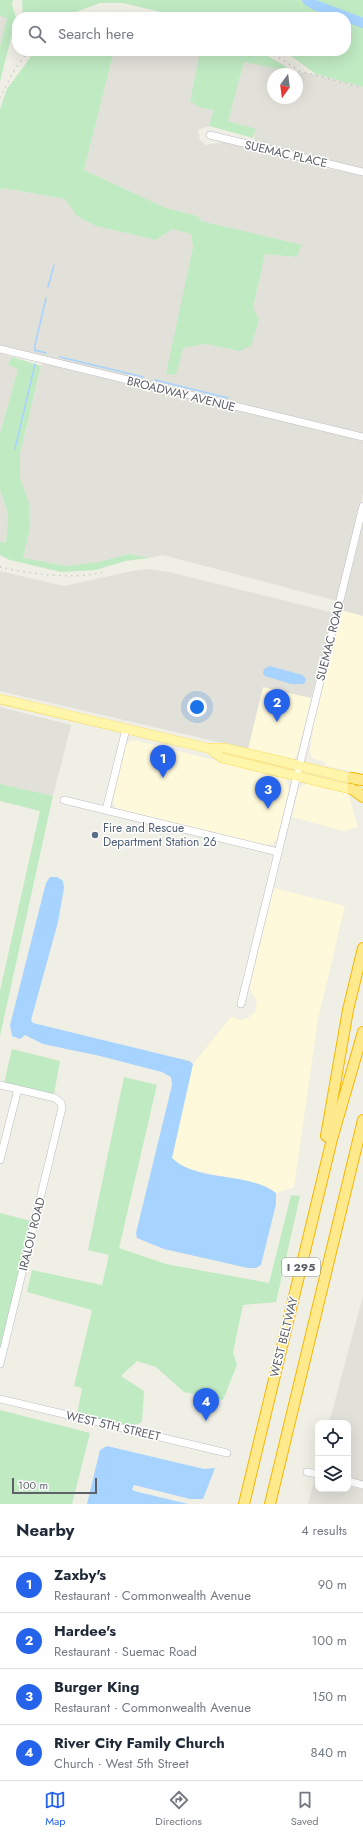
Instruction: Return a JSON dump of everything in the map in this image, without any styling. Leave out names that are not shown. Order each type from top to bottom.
[{"type":"highway","points":[[352,778],[363,780]]},
{"type":"highway","points":[[352,789],[363,797]]},
{"type":"highway","points":[[312,1219],[314,1191],[326,1137],[348,1010],[363,948]]},
{"type":"highway","name":"WEST BELTWAY","points":[[244,1504],[332,1139],[363,1032]]},
{"type":"highway","name":"WEST BELTWAY","points":[[270,1504],[363,1120]]},
{"type":"highway","points":[[342,1206],[363,1144]]},
{"type":"main road","points":[[0,698],[210,749],[226,748],[352,778]]},
{"type":"main road","points":[[210,749],[222,758],[363,792]]},
{"type":"street","name":"SUEMAC PLACE","points":[[210,135],[363,172]]},
{"type":"street","name":"BROADWAY AVENUE","points":[[0,349],[363,437]]},
{"type":"street","name":"SUEMAC ROAD","points":[[241,1004],[363,506]]},
{"type":"street","points":[[106,810],[126,729]]},
{"type":"street","points":[[64,800],[278,852]]},
{"type":"street","points":[[0,1084],[18,1089],[0,1160]]},
{"type":"street","name":"IRALOU ROAD","points":[[0,1364],[61,1114],[60,1103],[55,1098],[18,1089]]},
{"type":"street","name":"WEST 5TH STREET","points":[[0,1399],[227,1453]]},
{"type":"street","points":[[307,1472],[315,1473]]},
{"type":"street","points":[[351,1482],[363,1485]]},
{"type":"shaded area","points":[[0,16],[7,17],[0,46]]},
{"type":"shaded area","points":[[113,56],[199,56],[190,101],[201,108],[214,110],[209,126],[198,130],[200,140],[206,145],[224,142],[322,165],[324,168],[363,175],[363,435],[0,346],[0,190],[3,188],[65,199],[77,216],[96,226],[156,240],[172,229],[191,234],[193,247],[167,374],[176,375],[182,348],[206,344],[239,351],[253,308],[265,254],[295,257],[301,245],[201,221],[198,216],[166,208],[84,170]]},
{"type":"shaded area","points":[[244,62],[273,68],[267,68],[267,104],[303,104],[303,73],[316,74],[363,87],[363,169],[254,142],[255,129],[228,121]]},
{"type":"shaded area","points":[[0,353],[12,357],[8,365],[18,369],[0,434]]},
{"type":"shaded area","points":[[42,363],[363,441],[363,494],[337,601],[163,555],[150,558],[129,554],[98,562],[68,566],[23,558],[30,529],[29,503],[20,478],[20,454]]},
{"type":"shaded area","points":[[0,489],[8,514],[6,543],[0,542]]},
{"type":"shaded area","points":[[363,521],[363,616],[341,610]]},
{"type":"shaded area","points":[[149,569],[169,572],[334,613],[311,698],[263,687],[248,749],[0,691],[0,571],[64,586],[132,571]]},
{"type":"shaded area","points":[[341,610],[363,616],[363,774],[327,766],[323,761],[312,758],[310,751],[314,725]]},
{"type":"shaded area","points":[[263,687],[311,698],[297,755],[292,760],[248,749]]},
{"type":"shaded area","points":[[0,707],[71,725],[53,796],[0,784]]},
{"type":"shaded area","points":[[134,740],[286,778],[289,789],[277,839],[272,844],[265,845],[116,808],[113,800],[126,745],[128,742]]},
{"type":"shaded area","points":[[309,783],[348,793],[358,827],[343,831],[292,817],[299,789],[303,785]]},
{"type":"shaded area","points":[[274,888],[345,906],[318,1019],[294,1187],[276,1193],[255,1183],[190,1169],[179,1164],[172,1158],[193,1064],[231,1017],[241,1020],[248,1018],[255,1012],[257,1000],[250,990],[251,982]]},
{"type":"shaded area","points":[[363,1296],[363,1504],[308,1504],[315,1477],[315,1492],[351,1492],[351,1420],[330,1420]]},
{"type":"green space","points":[[0,0],[13,0],[12,4],[14,12],[12,12],[12,34],[0,82],[0,46],[7,18],[0,16]]},
{"type":"green space","points":[[22,0],[363,0],[363,87],[316,74],[291,56],[351,56],[351,12],[161,12],[123,3],[100,3],[76,12],[23,12]]},
{"type":"green space","points":[[31,56],[113,56],[84,170],[166,208],[198,216],[201,221],[302,245],[296,257],[265,254],[253,308],[259,319],[251,346],[239,351],[206,344],[183,348],[176,375],[166,374],[193,247],[191,234],[172,229],[156,240],[96,226],[77,216],[65,199],[3,188],[0,190],[0,109],[7,89]]},
{"type":"green space","points":[[199,56],[268,56],[285,66],[286,68],[273,68],[244,62],[228,121],[256,129],[253,138],[209,126],[214,110],[201,108],[190,101]]},
{"type":"green space","points":[[12,357],[41,366],[20,454],[20,478],[29,503],[30,529],[23,558],[68,566],[98,562],[129,554],[150,558],[125,561],[96,570],[61,572],[10,560],[0,555],[0,542],[6,543],[8,514],[0,489],[0,434],[18,369],[8,365]]},
{"type":"green space","points":[[0,784],[53,796],[0,1036],[0,991],[40,811],[0,801]]},
{"type":"green space","points":[[12,1049],[60,1061],[54,1094],[4,1083]]},
{"type":"green space","points":[[124,1077],[157,1085],[119,1248],[166,1264],[269,1283],[291,1195],[300,1196],[276,1302],[243,1305],[233,1352],[237,1365],[223,1400],[184,1392],[156,1367],[137,1361],[121,1376],[144,1391],[142,1422],[130,1427],[77,1415],[82,1388],[74,1386],[92,1310],[27,1292],[32,1270],[102,1285],[109,1255],[88,1250]]},
{"type":"green space","points":[[0,1213],[31,1221],[0,1354]]},
{"type":"green space","points":[[0,1410],[90,1433],[72,1504],[0,1504]]},
{"type":"water","points":[[270,666],[302,675],[306,679],[304,684],[291,684],[265,676],[263,673],[264,669]]},
{"type":"water","points":[[50,877],[57,877],[63,881],[64,888],[58,922],[31,1020],[33,1023],[189,1061],[193,1064],[172,1158],[183,1166],[195,1171],[251,1182],[264,1186],[276,1193],[276,1204],[261,1265],[256,1268],[248,1268],[164,1249],[137,1238],[136,1233],[172,1085],[171,1077],[162,1072],[100,1056],[43,1044],[25,1035],[20,1039],[12,1036],[10,1025],[46,883]]},
{"type":"water","points":[[107,1446],[204,1469],[215,1468],[203,1499],[190,1499],[134,1485],[132,1489],[134,1491],[188,1504],[87,1504],[100,1450]]},
{"type":"waterway","points":[[307,0],[315,5],[334,12]]},
{"type":"waterway","points":[[351,18],[363,23]]},
{"type":"waterway","points":[[48,287],[54,265]]},
{"type":"waterway","points":[[35,351],[35,345],[46,298]]},
{"type":"waterway","points":[[35,350],[46,353]]},
{"type":"waterway","points":[[60,357],[143,377]]},
{"type":"waterway","points":[[15,449],[35,364]]},
{"type":"waterway","points":[[155,380],[228,398]]},
{"type":"railway","points":[[0,98],[13,72],[24,56]]},
{"type":"railway","points":[[277,56],[300,71],[363,88]]},
{"type":"railway","points":[[0,567],[25,572],[66,576],[79,576],[104,572]]},
{"type":"place","name":"Hardee's","points":[[277,722]]},
{"type":"place","name":"Zaxby's","points":[[163,778]]},
{"type":"place","name":"Burger King","points":[[268,809]]},
{"type":"place","name":"Fire and Rescue Department Station 26","points":[[95,835]]},
{"type":"place","name":"River City Family Church","points":[[206,1421]]}]
